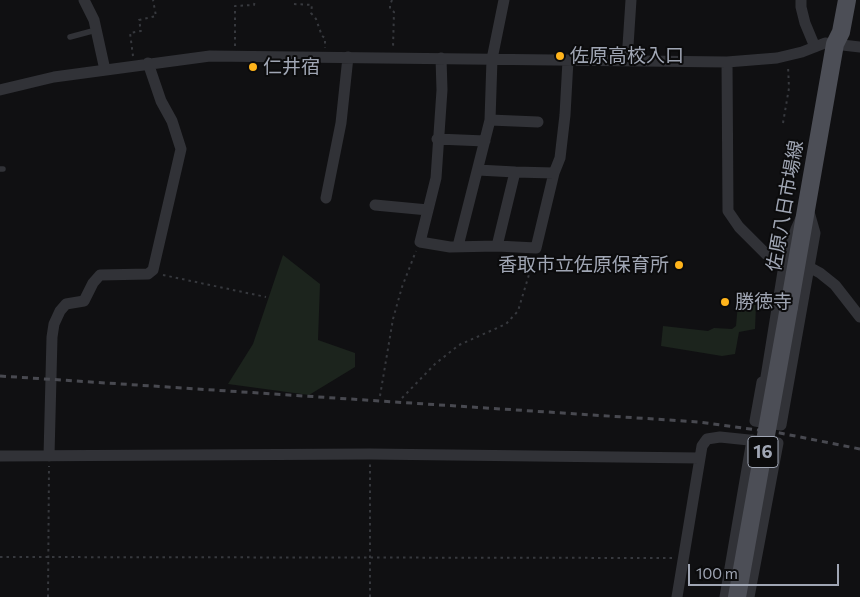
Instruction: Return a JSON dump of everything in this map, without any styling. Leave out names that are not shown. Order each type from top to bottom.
[{"type":"main road","name":"佐原八日市場線","points":[[737,597],[835,44],[841,32],[847,0]]},
{"type":"street","points":[[84,0],[94,20],[105,70]]},
{"type":"street","points":[[458,246],[490,120],[492,59],[504,0]]},
{"type":"street","points":[[627,61],[632,0]]},
{"type":"street","points":[[801,0],[806,23],[815,47]]},
{"type":"street","points":[[0,90],[54,77],[210,56],[727,62],[766,60],[787,56],[825,43],[860,47]]},
{"type":"street","points":[[326,198],[341,123],[348,57]]},
{"type":"street","points":[[441,58],[442,90],[436,178],[420,242],[450,247],[498,246],[536,248],[554,173],[560,158],[568,60]]},
{"type":"street","points":[[727,62],[728,211],[739,227],[766,254],[784,265]]},
{"type":"street","points":[[49,456],[52,337],[54,324],[60,311],[66,304],[84,301],[93,283],[100,276],[148,274],[153,270],[181,148],[172,121],[161,101],[148,63]]},
{"type":"street","points":[[490,120],[538,122]]},
{"type":"street","points":[[438,139],[485,141]]},
{"type":"street","points":[[478,170],[554,173]]},
{"type":"street","points":[[498,246],[515,172]]},
{"type":"street","points":[[375,205],[428,210]]},
{"type":"street","points":[[807,205],[815,233],[781,425],[755,421],[762,382],[765,383],[784,265],[796,229],[807,205]]},
{"type":"street","points":[[808,267],[820,272],[835,285],[860,316]]},
{"type":"street","points":[[678,597],[702,446],[707,439],[720,437],[778,443],[749,597]]},
{"type":"street","points":[[725,597],[752,440]]},
{"type":"street","points":[[0,456],[370,454],[700,458]]},
{"type":"lane","points":[[70,37],[96,30]]},
{"type":"path","points":[[134,66],[130,34],[141,31],[139,20],[156,16],[154,0]]},
{"type":"path","points":[[236,56],[235,6],[254,5],[254,0]]},
{"type":"path","points":[[392,0],[390,9],[394,12],[393,58]]},
{"type":"path","points":[[294,4],[312,5],[311,13],[316,19],[322,36],[325,38],[325,57]]},
{"type":"path","points":[[783,123],[789,88],[787,56]]},
{"type":"path","points":[[380,396],[393,319],[402,287],[420,242]]},
{"type":"path","points":[[402,398],[435,364],[459,345],[506,324],[518,310],[536,248]]},
{"type":"path","points":[[150,272],[266,297]]},
{"type":"path","points":[[370,454],[370,597]]},
{"type":"path","points":[[48,597],[49,456]]},
{"type":"path","points":[[0,557],[685,558]]},
{"type":"shaded area","points":[[283,255],[320,284],[318,340],[355,353],[355,367],[309,395],[228,384],[253,344]]},
{"type":"shaded area","points":[[738,303],[756,305],[755,329],[739,332],[735,354],[722,356],[661,346],[663,326],[708,331],[714,328],[732,329],[736,326]]},
{"type":"railway","points":[[0,376],[699,422],[780,433],[860,449]]},
{"type":"place","name":"佐原高校入口","points":[[560,56]]},
{"type":"place","name":"仁井宿","points":[[253,67]]},
{"type":"place","name":"香取市立佐原保育所","points":[[679,265]]},
{"type":"place","name":"勝徳寺","points":[[725,302]]}]
